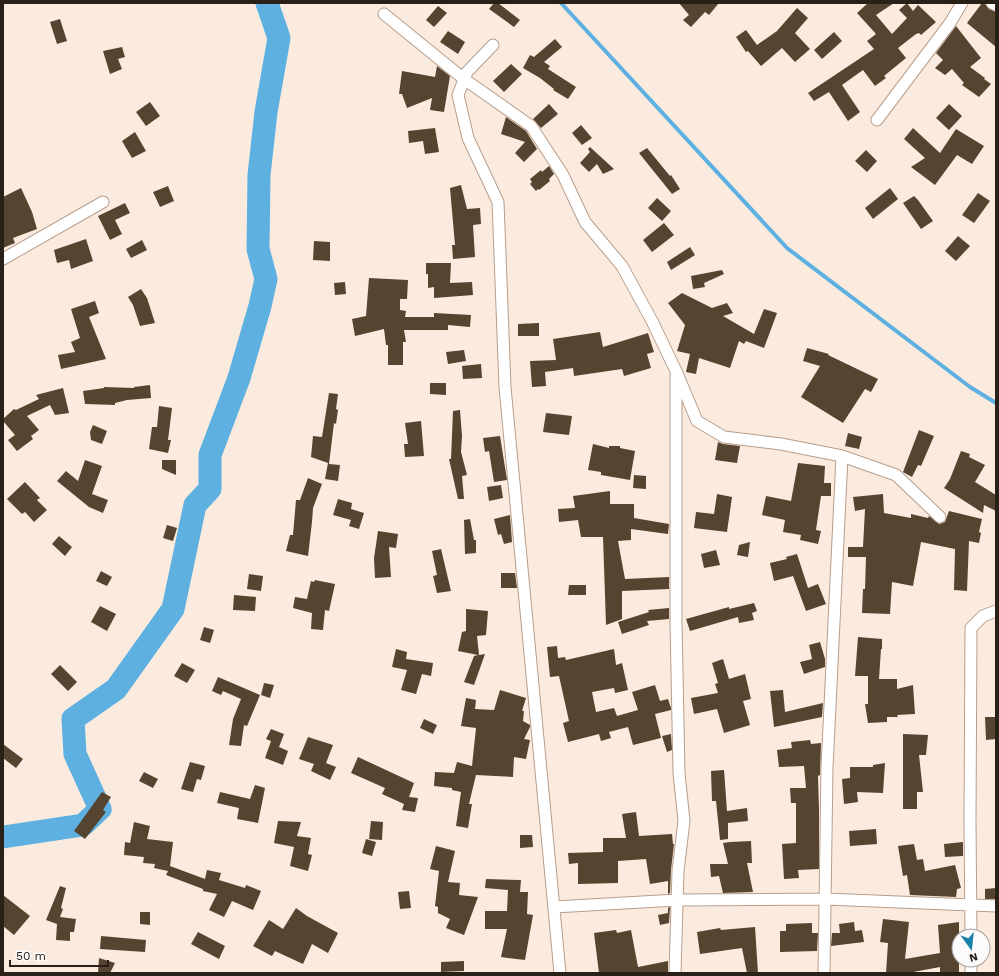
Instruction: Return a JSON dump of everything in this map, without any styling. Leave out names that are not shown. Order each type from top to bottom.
[{"type":"street","points":[[877,120],[950,23],[962,3]]},
{"type":"street","points":[[384,14],[464,79],[531,126],[563,175],[585,222],[622,266],[652,321],[676,371],[697,421],[724,437],[781,444],[842,456],[896,475],[940,517]]},
{"type":"street","points":[[493,45],[467,72],[458,95],[468,138],[498,202],[505,387],[560,973]]},
{"type":"street","points":[[3,259],[103,202]]},
{"type":"street","points":[[675,973],[678,871],[684,821],[678,765],[676,622],[676,371]]},
{"type":"street","points":[[824,973],[827,768],[842,456]]},
{"type":"street","points":[[971,928],[971,628],[983,616],[996,611]]},
{"type":"street","points":[[554,908],[677,900],[825,899],[996,906]]},
{"type":"building","points":[[494,3],[498,3],[520,20],[514,27],[489,9]]},
{"type":"building","points":[[679,3],[719,3],[709,15],[705,12],[691,27],[683,20],[689,15]]},
{"type":"building","points":[[868,3],[894,3],[876,15],[892,34],[907,18],[899,10],[907,3],[913,11],[918,5],[936,22],[921,35],[919,33],[916,34],[898,48],[906,58],[884,76],[886,78],[875,86],[863,70],[842,85],[860,112],[848,121],[829,92],[814,101],[808,93],[874,49],[867,41],[876,34],[857,13]]},
{"type":"building","points":[[982,3],[989,9],[996,12],[996,47],[967,23]]},
{"type":"building","points":[[438,6],[447,13],[434,27],[426,20]]},
{"type":"building","points":[[797,8],[808,18],[795,33],[810,49],[795,62],[782,48],[761,66],[748,51],[746,52],[736,37],[746,30],[757,45],[777,31]]},
{"type":"building","points":[[60,19],[67,41],[57,44],[50,22]]},
{"type":"building","points":[[956,26],[981,58],[970,67],[991,84],[979,97],[962,85],[964,83],[952,69],[945,75],[935,68],[943,60],[936,53]]},
{"type":"building","points":[[448,31],[465,42],[458,54],[440,42]]},
{"type":"building","points":[[834,32],[842,41],[822,59],[814,50]]},
{"type":"building","points":[[555,39],[562,47],[544,62],[550,66],[548,69],[576,87],[568,99],[553,90],[554,89],[540,78],[523,68],[530,55],[534,57]]},
{"type":"building","points":[[122,47],[125,57],[118,59],[122,69],[110,74],[103,51]]},
{"type":"building","points":[[511,64],[522,74],[504,92],[493,81]]},
{"type":"building","points":[[437,66],[450,76],[444,112],[430,110],[432,98],[407,108],[402,94],[399,94],[402,71],[435,77]]},
{"type":"building","points":[[150,102],[160,116],[146,126],[136,112]]},
{"type":"building","points":[[549,104],[558,114],[541,128],[533,119]]},
{"type":"building","points":[[949,104],[962,116],[949,130],[936,118]]},
{"type":"building","points":[[506,117],[526,131],[537,149],[524,162],[515,153],[525,142],[501,134]]},
{"type":"building","points":[[581,125],[592,138],[582,145],[572,133]]},
{"type":"building","points":[[435,128],[439,152],[425,154],[423,141],[409,143],[408,131]]},
{"type":"building","points":[[913,128],[940,153],[956,129],[984,146],[972,164],[957,155],[935,185],[911,167],[925,158],[904,139]]},
{"type":"building","points":[[135,132],[146,151],[132,158],[122,141]]},
{"type":"building","points":[[590,147],[614,169],[603,174],[597,164],[589,172],[580,163],[590,152],[588,149]]},
{"type":"building","points":[[647,148],[670,176],[671,175],[680,189],[672,194],[639,153]]},
{"type":"building","points":[[866,150],[877,161],[867,172],[855,161]]},
{"type":"building","points":[[549,166],[554,174],[549,179],[550,181],[536,191],[530,184],[532,182],[530,179],[541,170],[542,172]]},
{"type":"building","points":[[461,185],[467,209],[480,208],[481,224],[473,225],[475,257],[453,259],[452,245],[455,245],[450,188]]},
{"type":"building","points":[[168,186],[174,201],[160,207],[153,192]]},
{"type":"building","points":[[21,188],[32,212],[37,229],[13,238],[15,243],[3,248],[3,197]]},
{"type":"building","points":[[890,188],[898,199],[873,219],[865,208]]},
{"type":"building","points":[[978,193],[990,201],[974,223],[962,215]]},
{"type":"building","points":[[914,196],[933,221],[921,229],[903,203]]},
{"type":"building","points":[[657,198],[671,211],[662,221],[648,208]]},
{"type":"building","points":[[125,203],[130,213],[115,220],[122,234],[110,240],[98,216]]},
{"type":"building","points":[[664,223],[674,235],[652,252],[643,240]]},
{"type":"building","points":[[958,236],[970,246],[956,261],[945,251]]},
{"type":"building","points":[[86,239],[93,261],[71,269],[69,260],[57,263],[54,250]]},
{"type":"building","points":[[142,240],[147,250],[131,258],[126,249]]},
{"type":"building","points":[[314,241],[330,242],[330,261],[313,260]]},
{"type":"building","points":[[690,247],[695,255],[671,270],[667,262]]},
{"type":"building","points":[[426,263],[451,263],[450,283],[472,282],[473,295],[434,298],[434,287],[428,288]]},
{"type":"building","points":[[722,270],[724,274],[704,283],[705,287],[693,289],[691,276]]},
{"type":"building","points":[[369,278],[408,280],[407,299],[400,299],[400,310],[406,311],[405,317],[434,317],[434,313],[471,315],[470,327],[448,325],[448,330],[404,330],[406,342],[403,342],[403,365],[388,365],[388,345],[386,345],[384,329],[355,336],[352,319],[366,316]]},
{"type":"building","points":[[345,282],[346,294],[335,295],[334,283]]},
{"type":"building","points":[[141,289],[147,298],[155,323],[140,326],[133,305],[128,297]]},
{"type":"building","points":[[682,293],[712,308],[727,303],[733,313],[723,316],[754,334],[764,309],[777,313],[764,348],[746,341],[744,344],[739,341],[730,368],[699,358],[696,374],[686,372],[690,354],[677,351],[685,325],[668,303]]},
{"type":"building","points":[[95,301],[99,313],[89,317],[106,359],[61,369],[58,355],[75,352],[71,342],[80,338],[71,309]]},
{"type":"building","points":[[539,323],[539,336],[518,336],[518,324]]},
{"type":"building","points":[[600,332],[603,347],[648,333],[654,352],[647,354],[651,368],[624,376],[622,369],[574,376],[573,368],[545,372],[546,386],[532,387],[530,361],[556,360],[553,339]]},
{"type":"building","points":[[807,348],[829,354],[828,355],[878,379],[871,392],[865,389],[843,423],[801,397],[820,366],[803,361]]},
{"type":"building","points":[[464,350],[466,361],[448,364],[446,352]]},
{"type":"building","points":[[481,364],[482,378],[463,379],[462,366]]},
{"type":"building","points":[[430,383],[446,383],[446,395],[430,394]]},
{"type":"building","points":[[150,385],[151,398],[127,400],[115,403],[115,405],[85,404],[83,391],[104,387],[134,388]]},
{"type":"building","points":[[63,388],[69,413],[55,415],[50,405],[27,416],[39,430],[31,436],[33,439],[17,451],[8,440],[15,435],[3,419],[14,409],[16,410],[39,399],[36,395]]},
{"type":"building","points":[[329,393],[338,394],[336,409],[338,410],[336,424],[334,423],[329,464],[340,465],[338,481],[325,479],[328,463],[311,457],[313,436],[322,437]]},
{"type":"building","points":[[159,406],[172,408],[168,440],[171,440],[168,453],[149,449],[152,427],[157,427]]},
{"type":"building","points":[[460,410],[462,436],[461,452],[467,475],[462,476],[464,499],[458,499],[449,459],[451,459],[453,411]]},
{"type":"building","points":[[546,413],[572,416],[569,435],[543,432]]},
{"type":"building","points":[[421,421],[424,456],[405,457],[404,444],[408,444],[405,423]]},
{"type":"building","points":[[93,425],[107,431],[102,444],[91,440],[90,432]]},
{"type":"building","points":[[919,430],[934,436],[921,466],[918,465],[912,477],[903,472]]},
{"type":"building","points":[[848,433],[862,437],[859,449],[845,446]]},
{"type":"building","points":[[500,436],[507,480],[494,482],[489,451],[485,452],[483,438]]},
{"type":"building","points":[[718,442],[740,446],[737,463],[715,460]]},
{"type":"building","points":[[593,444],[609,448],[609,446],[620,446],[620,448],[635,451],[630,480],[601,475],[601,472],[588,470]]},
{"type":"building","points":[[961,451],[970,454],[969,457],[985,465],[975,482],[996,495],[996,511],[984,505],[983,513],[944,488],[950,479]]},
{"type":"building","points":[[85,460],[102,466],[92,494],[108,500],[103,513],[89,507],[57,481],[66,471],[78,481]]},
{"type":"building","points":[[162,460],[176,460],[176,475],[162,469]]},
{"type":"building","points":[[798,463],[825,466],[824,483],[831,483],[831,496],[821,496],[816,530],[821,531],[818,544],[800,540],[801,535],[783,532],[785,520],[762,515],[766,496],[791,501]]},
{"type":"building","points":[[634,475],[646,476],[646,489],[633,488]]},
{"type":"building","points":[[308,478],[322,484],[313,508],[308,556],[286,551],[290,535],[293,535],[296,500],[300,500]]},
{"type":"building","points":[[25,482],[40,498],[37,500],[47,510],[34,522],[25,512],[22,514],[7,499]]},
{"type":"building","points":[[501,485],[503,498],[489,501],[487,487]]},
{"type":"building","points":[[610,491],[610,504],[634,504],[634,518],[669,524],[668,534],[631,529],[631,540],[618,541],[625,579],[669,577],[669,589],[622,591],[622,619],[606,625],[603,537],[581,537],[578,520],[559,522],[558,509],[575,508],[573,496]]},
{"type":"building","points":[[717,494],[732,497],[727,532],[694,528],[696,512],[714,514]]},
{"type":"building","points":[[883,494],[884,513],[911,518],[911,514],[928,518],[929,516],[939,524],[945,522],[949,511],[982,519],[979,532],[981,533],[979,543],[969,541],[967,591],[954,590],[955,549],[921,542],[913,586],[892,582],[890,614],[862,613],[863,589],[865,589],[866,557],[848,557],[848,547],[863,547],[865,509],[855,511],[853,497]]},
{"type":"building","points":[[338,499],[352,503],[351,509],[364,513],[359,529],[349,526],[351,520],[333,515]]},
{"type":"building","points":[[510,515],[512,542],[504,544],[501,534],[498,535],[494,519]]},
{"type":"building","points":[[470,519],[474,540],[476,540],[476,553],[465,554],[464,520]]},
{"type":"building","points":[[167,525],[177,528],[173,541],[163,538]]},
{"type":"building","points":[[378,531],[398,534],[396,548],[389,547],[391,577],[375,578],[374,558]]},
{"type":"building","points":[[59,536],[72,547],[65,556],[52,544]]},
{"type":"building","points":[[750,542],[748,557],[737,555],[739,545]]},
{"type":"building","points":[[441,549],[451,591],[437,593],[433,576],[437,575],[432,551]]},
{"type":"building","points":[[716,550],[720,565],[704,568],[701,554]]},
{"type":"building","points":[[797,554],[808,588],[818,584],[826,604],[806,611],[793,576],[774,581],[770,563],[787,559],[786,557]]},
{"type":"building","points":[[101,571],[112,577],[107,586],[96,581]]},
{"type":"building","points":[[501,573],[515,573],[517,588],[501,588]]},
{"type":"building","points":[[249,574],[263,576],[261,591],[247,589]]},
{"type":"building","points":[[315,580],[335,584],[329,611],[325,610],[323,630],[311,629],[312,613],[293,608],[295,597],[307,599],[311,581],[314,582]]},
{"type":"building","points":[[569,585],[586,585],[586,595],[568,595]]},
{"type":"building","points":[[234,595],[256,597],[255,611],[233,610]]},
{"type":"building","points":[[754,603],[757,611],[752,613],[754,620],[739,623],[738,617],[690,631],[686,619],[729,607],[729,609]]},
{"type":"building","points":[[100,606],[116,614],[107,631],[91,622]]},
{"type":"building","points":[[669,608],[669,619],[647,621],[649,625],[622,634],[618,622],[649,612],[648,610]]},
{"type":"building","points":[[466,609],[488,611],[486,635],[477,636],[479,655],[485,654],[474,685],[464,682],[474,656],[478,655],[458,651],[462,632],[466,631]]},
{"type":"building","points":[[204,627],[214,630],[210,643],[200,640]]},
{"type":"building","points":[[858,637],[882,639],[879,679],[897,679],[897,689],[913,685],[915,714],[887,717],[887,722],[868,723],[865,704],[868,704],[868,676],[855,676]]},
{"type":"building","points":[[820,642],[825,659],[825,667],[804,674],[800,662],[812,659],[809,645]]},
{"type":"building","points":[[557,646],[558,658],[565,657],[566,660],[614,649],[616,665],[622,663],[628,690],[615,693],[614,688],[592,692],[596,712],[614,708],[617,716],[638,710],[632,692],[655,685],[660,701],[668,699],[671,708],[671,710],[655,714],[661,738],[633,745],[628,727],[609,732],[611,738],[601,741],[599,734],[568,742],[563,723],[569,721],[559,676],[550,677],[547,647]]},
{"type":"building","points":[[396,649],[407,652],[406,659],[433,663],[431,676],[422,674],[416,694],[401,690],[407,670],[392,667]]},
{"type":"building","points":[[723,659],[729,679],[745,674],[751,699],[743,701],[750,725],[724,733],[717,709],[694,714],[691,698],[718,693],[715,684],[718,683],[712,663]]},
{"type":"building","points":[[182,663],[195,670],[187,683],[174,676]]},
{"type":"building","points":[[60,665],[77,682],[68,691],[51,674]]},
{"type":"building","points":[[218,677],[260,695],[247,726],[244,725],[241,746],[229,745],[233,719],[241,699],[223,691],[221,695],[212,691]]},
{"type":"building","points":[[264,683],[274,685],[270,698],[261,695]]},
{"type":"building","points":[[500,690],[526,698],[522,711],[524,711],[523,721],[530,725],[530,727],[524,739],[530,740],[526,759],[514,757],[513,777],[476,775],[469,804],[472,804],[468,828],[456,826],[461,792],[452,790],[452,788],[434,786],[435,772],[454,773],[457,762],[472,766],[476,728],[461,726],[466,698],[476,700],[475,709],[494,710]]},
{"type":"building","points":[[783,690],[785,712],[823,703],[822,717],[774,727],[770,691]]},
{"type":"building","points":[[985,717],[996,717],[996,739],[986,740]]},
{"type":"building","points":[[424,719],[437,725],[433,734],[420,728]]},
{"type":"building","points":[[271,729],[284,734],[279,747],[288,751],[283,765],[265,758],[271,741],[266,739]]},
{"type":"building","points":[[671,734],[672,750],[667,752],[662,736]]},
{"type":"building","points":[[903,734],[928,735],[926,755],[919,755],[923,792],[917,792],[917,809],[903,809]]},
{"type":"building","points":[[308,737],[333,745],[326,763],[336,767],[330,780],[311,771],[314,764],[299,759]]},
{"type":"building","points":[[810,740],[811,744],[821,743],[820,775],[818,776],[819,869],[798,870],[799,878],[784,879],[782,844],[796,843],[796,803],[791,803],[790,788],[806,788],[804,766],[779,767],[777,750],[792,748],[791,742]]},
{"type":"building","points":[[3,744],[23,759],[16,768],[3,758]]},
{"type":"building","points":[[358,757],[414,783],[409,797],[418,798],[415,812],[402,810],[404,804],[382,794],[385,788],[351,773]]},
{"type":"building","points":[[190,762],[205,766],[201,780],[197,779],[193,792],[181,789]]},
{"type":"building","points":[[885,763],[883,793],[857,792],[858,802],[844,804],[842,779],[850,778],[850,767],[873,767],[873,765]]},
{"type":"building","points":[[724,770],[727,811],[747,808],[748,821],[728,823],[728,839],[720,840],[716,801],[712,801],[711,771]]},
{"type":"building","points":[[144,772],[158,779],[153,788],[139,781]]},
{"type":"building","points":[[255,785],[265,788],[258,823],[237,819],[239,808],[217,803],[220,792],[250,799]]},
{"type":"building","points":[[102,792],[111,797],[103,810],[106,812],[85,839],[74,831]]},
{"type":"building","points":[[636,812],[639,836],[672,834],[674,844],[670,893],[668,894],[668,881],[650,884],[646,859],[618,861],[618,883],[578,884],[578,863],[569,864],[568,853],[603,852],[603,838],[626,838],[622,814]]},
{"type":"building","points":[[278,821],[301,822],[297,836],[311,838],[308,854],[312,855],[308,871],[290,866],[294,847],[274,843]]},
{"type":"building","points":[[371,821],[383,822],[382,840],[369,839]]},
{"type":"building","points":[[134,822],[150,826],[147,839],[173,842],[170,866],[205,879],[207,870],[221,873],[219,880],[245,888],[246,885],[261,891],[253,910],[232,901],[224,917],[209,910],[217,894],[203,891],[203,889],[166,875],[168,871],[154,868],[155,864],[143,863],[144,857],[124,855],[125,842],[130,843]]},
{"type":"building","points":[[876,829],[877,844],[850,846],[849,831]]},
{"type":"building","points":[[520,835],[532,835],[533,847],[520,848]]},
{"type":"building","points":[[366,839],[376,842],[372,856],[362,853]]},
{"type":"building","points":[[751,841],[752,863],[747,863],[753,892],[723,893],[719,876],[711,877],[710,864],[728,864],[723,843]]},
{"type":"building","points":[[963,842],[963,856],[945,857],[944,844]]},
{"type":"building","points":[[914,844],[917,860],[923,859],[925,871],[955,865],[961,888],[957,889],[956,897],[910,895],[907,875],[903,876],[898,846]]},
{"type":"building","points":[[436,846],[455,851],[448,882],[460,883],[459,895],[478,897],[464,935],[446,928],[450,919],[438,913],[438,907],[435,906],[439,871],[430,869]]},
{"type":"building","points":[[486,879],[521,880],[520,892],[528,892],[527,914],[533,915],[525,960],[501,957],[507,929],[485,929],[485,911],[507,911],[508,890],[485,888]]},
{"type":"building","points":[[60,886],[66,888],[61,908],[63,909],[60,917],[76,919],[74,932],[70,932],[70,941],[56,940],[57,924],[46,920]]},
{"type":"building","points":[[996,888],[996,899],[985,899],[985,889]]},
{"type":"building","points":[[409,891],[411,908],[400,909],[398,892]]},
{"type":"building","points":[[3,895],[30,916],[14,935],[3,926]]},
{"type":"building","points":[[670,907],[669,923],[660,925],[658,915],[668,913],[668,908]]},
{"type":"building","points":[[296,908],[307,916],[338,933],[328,953],[312,944],[303,964],[275,951],[272,956],[253,946],[269,920],[283,929]]},
{"type":"building","points":[[140,912],[150,912],[150,925],[140,924]]},
{"type":"building","points":[[883,919],[909,922],[905,959],[940,953],[938,925],[959,922],[959,928],[951,928],[951,968],[959,968],[959,973],[940,973],[940,967],[908,973],[886,973],[888,943],[880,942]]},
{"type":"building","points":[[854,922],[855,931],[862,930],[864,942],[831,946],[832,933],[840,933],[839,924]]},
{"type":"building","points":[[812,923],[812,933],[818,933],[817,951],[780,952],[780,931],[786,931],[786,924]]},
{"type":"building","points":[[755,927],[758,973],[747,973],[742,948],[700,954],[697,932],[720,928],[721,930]]},
{"type":"building","points":[[616,930],[617,933],[631,930],[638,967],[668,961],[668,973],[599,973],[594,933]]},
{"type":"building","points":[[198,932],[225,946],[219,959],[191,944]]},
{"type":"building","points":[[101,936],[146,940],[145,952],[100,949]]},
{"type":"building","points":[[99,958],[115,963],[110,973],[98,973]]},
{"type":"building","points":[[464,961],[464,971],[441,972],[441,962]]},
{"type":"waterway","points":[[3,837],[83,825],[100,809],[75,754],[73,719],[116,689],[173,609],[195,505],[210,489],[210,455],[239,378],[260,306],[266,279],[258,249],[259,175],[266,112],[279,38],[267,3]]},
{"type":"waterway","points":[[561,3],[787,248],[970,387],[996,403]]}]
